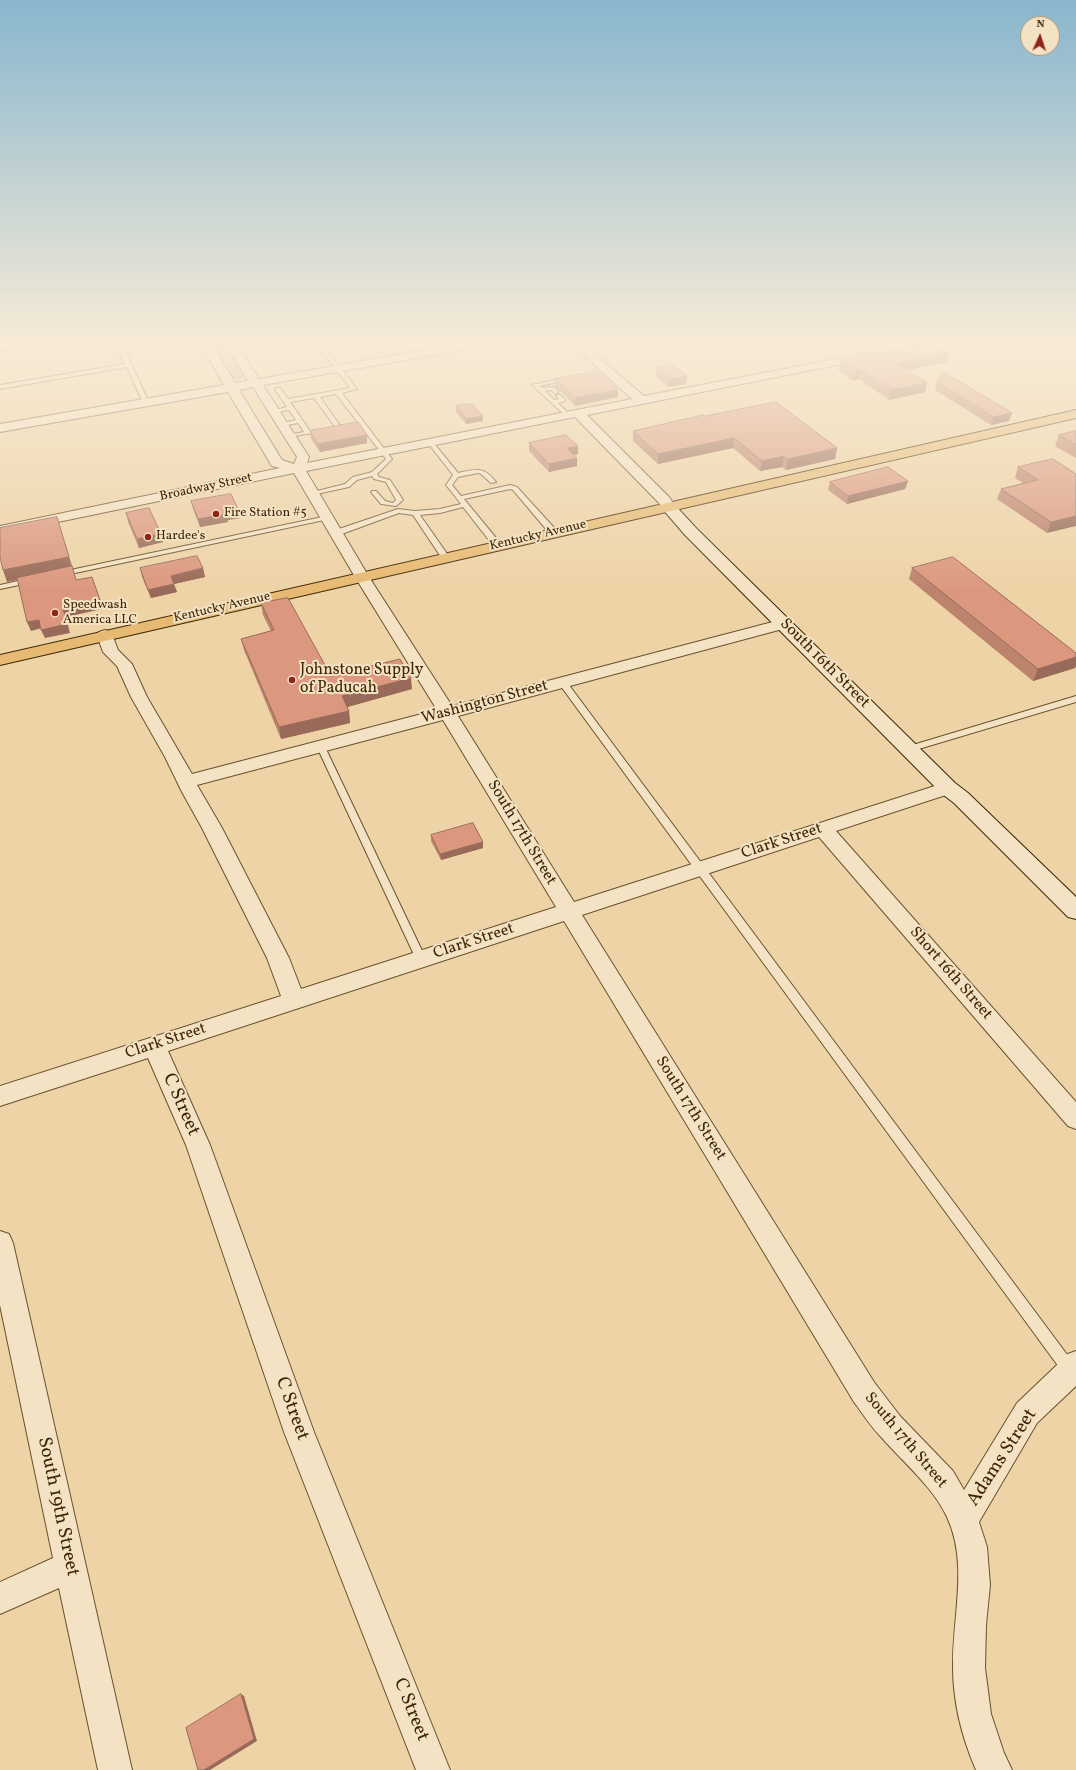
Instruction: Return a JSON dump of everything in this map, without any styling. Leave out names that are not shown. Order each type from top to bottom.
[{"type":"main road","name":"Kentucky Avenue","points":[[0,660],[1025,426]]},
{"type":"street","points":[[0,428],[14,426]]},
{"type":"street","points":[[254,426],[277,463],[307,467],[303,457],[283,426]]},
{"type":"street","name":"Broadway Street","points":[[0,530],[513,426]]},
{"type":"street","name":"South 16th Street","points":[[584,426],[664,500],[691,532],[948,788],[961,798],[1076,911]]},
{"type":"street","name":"South 17th Street","points":[[307,467],[312,493],[362,577],[864,1392],[890,1426],[942,1482],[961,1512],[972,1547],[974,1585],[970,1625],[969,1668],[974,1714],[990,1763],[995,1770]]},
{"type":"street","name":"Washington Street","points":[[186,782],[784,624]]},
{"type":"street","points":[[105,635],[111,652],[124,664],[139,697],[212,828],[268,937],[278,958],[294,1000]]},
{"type":"street","name":"Clark Street","points":[[0,1096],[948,788]]},
{"type":"street","name":"Short 16th Street","points":[[824,829],[1076,1119]]},
{"type":"street","name":"C Street","points":[[154,1046],[198,1145],[299,1432],[433,1770]]},
{"type":"street","name":"South 19th Street","points":[[0,1243],[70,1567],[116,1770]]},
{"type":"street","name":"Adams Street","points":[[964,1520],[1027,1413],[1073,1368]]},
{"type":"street","points":[[0,1598],[70,1567]]},
{"type":"lane","points":[[303,426],[308,433]]},
{"type":"lane","points":[[290,436],[341,427],[340,426]]},
{"type":"lane","points":[[361,426],[384,451],[389,459],[369,484],[383,503],[415,513],[440,511],[465,505]]},
{"type":"lane","points":[[430,442],[456,475]]},
{"type":"lane","points":[[493,482],[483,472],[478,471],[456,475],[449,484],[498,546]]},
{"type":"lane","points":[[53,576],[331,525],[396,508],[400,500],[388,481],[375,476],[355,478],[347,486],[312,493]]},
{"type":"lane","points":[[459,498],[510,487],[515,488],[554,533]]},
{"type":"lane","points":[[415,513],[446,558]]},
{"type":"lane","points":[[0,587],[38,579]]},
{"type":"lane","points":[[563,683],[1073,1368]]},
{"type":"lane","points":[[909,749],[1076,699]]},
{"type":"lane","points":[[321,747],[421,959]]},
{"type":"building","points":[[339,426],[360,426],[367,435],[318,444],[310,431]]},
{"type":"building","points":[[657,426],[807,426],[837,448],[788,459],[784,456],[762,461],[734,438],[658,454],[633,431]]},
{"type":"building","points":[[1076,431],[1076,445],[1059,435]]},
{"type":"building","points":[[566,435],[578,446],[567,448],[577,458],[549,464],[529,443]]},
{"type":"building","points":[[1053,459],[1076,474],[1076,516],[1051,522],[1001,489],[1038,480],[1018,467]]},
{"type":"building","points":[[888,467],[908,481],[848,496],[830,482]]},
{"type":"building","points":[[231,494],[238,509],[226,512],[227,514],[198,519],[191,501]]},
{"type":"building","name":"Hardee's","points":[[149,508],[161,534],[137,539],[126,513]]},
{"type":"building","points":[[57,517],[69,557],[3,570],[0,557],[0,528]]},
{"type":"building","points":[[197,556],[203,568],[171,576],[174,584],[148,590],[140,568]]},
{"type":"building","points":[[953,557],[1076,653],[1076,657],[1038,669],[912,568]]},
{"type":"building","points":[[72,566],[76,580],[92,577],[100,600],[63,608],[67,624],[41,630],[39,620],[27,622],[17,578]]},
{"type":"building","name":"Johnstone Supply of Paducah","points":[[288,598],[331,676],[400,659],[411,678],[342,696],[349,711],[279,727],[241,639],[274,630],[261,603]]},
{"type":"building","points":[[473,823],[483,842],[440,854],[431,835]]},
{"type":"building","points":[[241,1694],[254,1739],[204,1770],[198,1770],[186,1728]]},
{"type":"place","name":"Fire Station #5","points":[[216,514]]},
{"type":"place","name":"Hardee's","points":[[148,537]]},
{"type":"place","name":"Speedwash America LLC","points":[[55,613]]},
{"type":"place","name":"Johnstone Supply of Paducah","points":[[292,680]]}]
